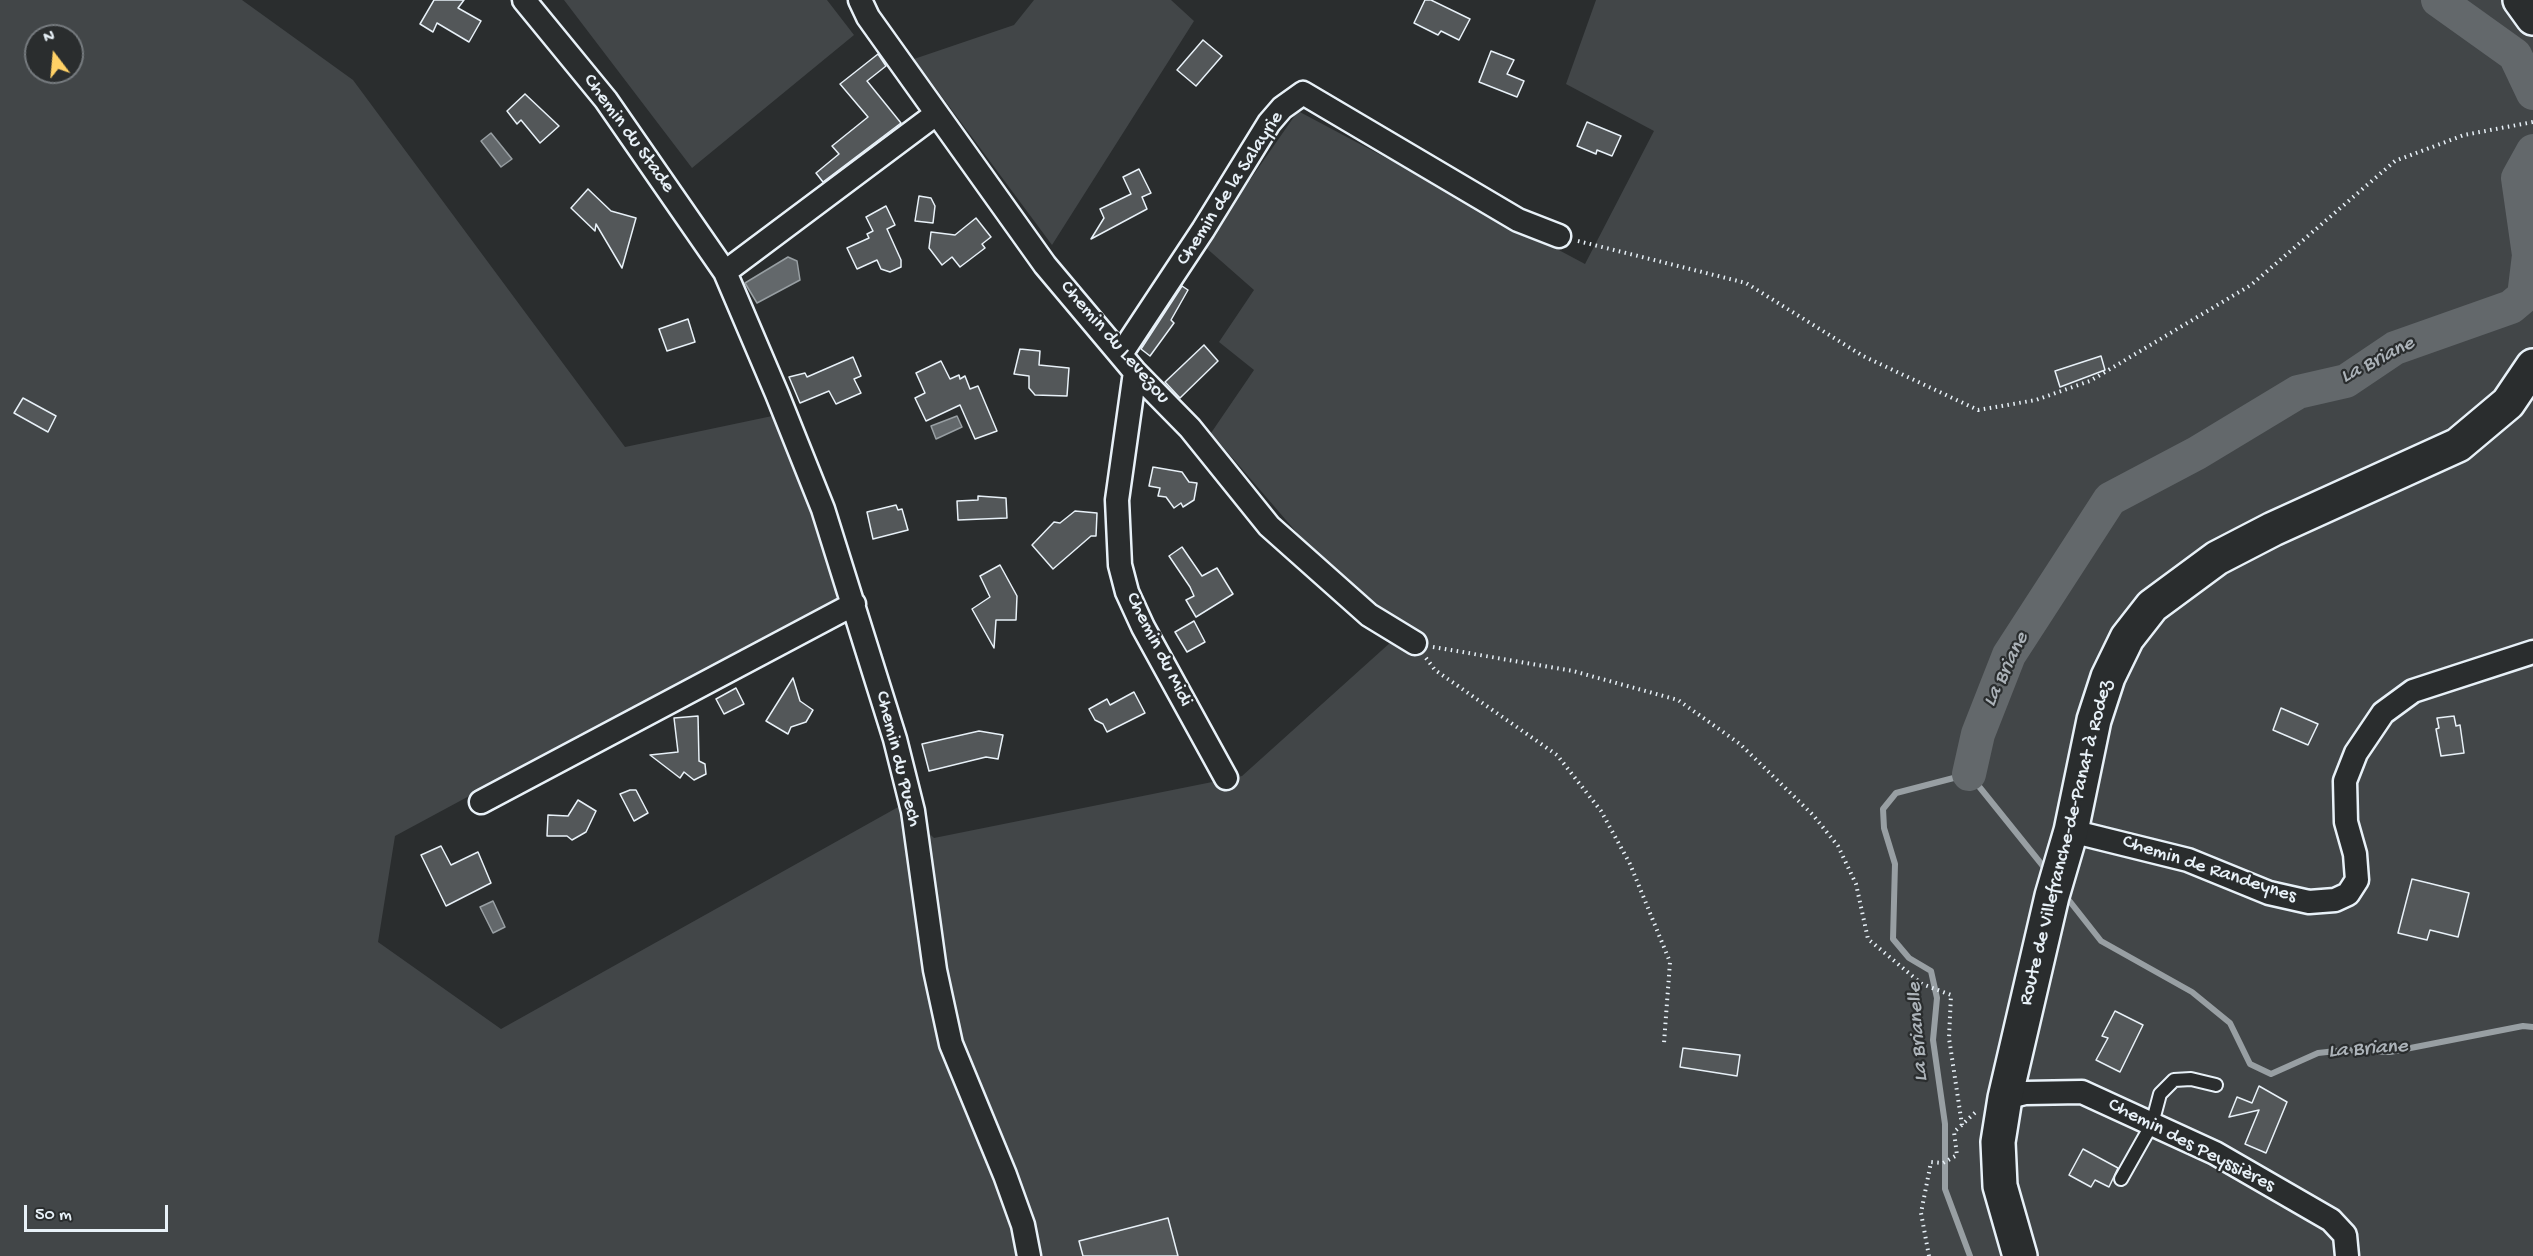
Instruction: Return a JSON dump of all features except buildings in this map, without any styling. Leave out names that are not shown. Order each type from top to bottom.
[{"type":"main road","points":[[2520,0],[2533,18]]},
{"type":"main road","name":"Route de Villefranche-de-Panat à Rodez","points":[[2020,1256],[2000,1186],[1998,1142],[2005,1098],[2052,896],[2067,844],[2094,720],[2108,676],[2127,638],[2152,606],[2217,558],[2273,529],[2458,445],[2508,404],[2533,366]]},
{"type":"street","name":"Chemin du Stade","points":[[524,0],[606,100],[725,272]]},
{"type":"street","name":"Chemin du Levezou","points":[[860,0],[868,17],[1045,265],[1128,363],[1190,428],[1269,534],[1369,615],[1415,643]]},
{"type":"street","name":"Chemin de la Salayrie","points":[[1128,363],[1203,230],[1269,123],[1282,108],[1303,93],[1518,220],[1558,236]]},
{"type":"street","points":[[725,272],[936,114]]},
{"type":"street","name":"Chemin du Puech","points":[[725,272],[823,509],[854,604],[895,739],[913,810],[935,970],[951,1044],[1005,1174],[1023,1225],[1029,1256]]},
{"type":"street","name":"Chemin du Midi","points":[[1128,363],[1117,500],[1120,565],[1127,592],[1143,627],[1226,778]]},
{"type":"street","points":[[481,802],[854,604]]},
{"type":"street","name":"Chemin de Randeynes","points":[[2067,844],[2188,860],[2269,892],[2309,902],[2335,900],[2348,894],[2357,880],[2355,854],[2346,822],[2345,781],[2356,753],[2383,713],[2413,691],[2533,652]]},
{"type":"street","name":"Chemin des Peyssières","points":[[2005,1098],[2025,1093],[2082,1092],[2215,1153],[2331,1220],[2345,1235],[2347,1256]]},
{"type":"lane","points":[[2121,1179],[2152,1124],[2160,1094],[2174,1080],[2192,1079],[2216,1085]]},
{"type":"path","points":[[1558,236],[1746,283],[1863,357],[1978,410],[2036,400],[2100,375],[2251,285],[2395,161],[2464,135],[2530,122]]},
{"type":"path","points":[[1415,643],[1457,653],[1573,671],[1678,700],[1740,744],[1813,815],[1838,846],[1856,884],[1868,939],[1922,984],[1952,995],[1949,1038],[1962,1125],[1954,1132],[1958,1155],[1943,1163],[1932,1162],[1921,1213],[1929,1256]]},
{"type":"path","points":[[1415,643],[1435,670],[1557,755],[1601,811],[1630,864],[1670,962],[1664,1043]]},
{"type":"shaded area","points":[[0,0],[242,0],[353,80],[625,447],[777,415],[844,594],[395,836],[378,942],[501,1029],[900,806],[934,838],[1242,776],[1391,642],[1211,433],[1254,370],[1219,342],[1254,290],[1204,246],[1298,111],[1585,264],[1654,131],[1566,84],[1596,0],[2533,0],[2533,1256],[0,1256]]},
{"type":"shaded area","points":[[564,0],[827,0],[854,35],[692,168]]},
{"type":"shaded area","points":[[1034,0],[1171,0],[1194,21],[1052,245],[914,59],[1014,25]]},
{"type":"shaded area","points":[[491,133],[512,159],[501,167],[481,141]]},
{"type":"shaded area","points":[[788,257],[797,261],[800,280],[757,303],[745,283]]},
{"type":"shaded area","points":[[957,416],[962,427],[936,439],[931,426]]},
{"type":"shaded area","points":[[493,901],[505,927],[493,933],[480,907]]},
{"type":"waterway","name":"La Briane","points":[[2438,0],[2515,55],[2533,93]]},
{"type":"waterway","name":"La Briane","points":[[1969,774],[1978,734],[2009,655],[2110,499],[2197,453],[2298,392],[2346,381],[2395,348],[2511,307],[2524,296],[2529,255],[2518,178],[2533,151]]},
{"type":"waterway","name":"La Brianelle","points":[[1970,1256],[1945,1189],[1945,1124],[1933,1040],[1937,998],[1931,971],[1909,958],[1893,939],[1895,864],[1884,828],[1883,809],[1896,793],[1969,774],[2047,871]]},
{"type":"waterway","name":"La Briane","points":[[2064,894],[2101,941],[2192,992],[2230,1023],[2250,1064],[2271,1074],[2318,1053],[2345,1050],[2390,1052],[2523,1026],[2533,1027]]}]
